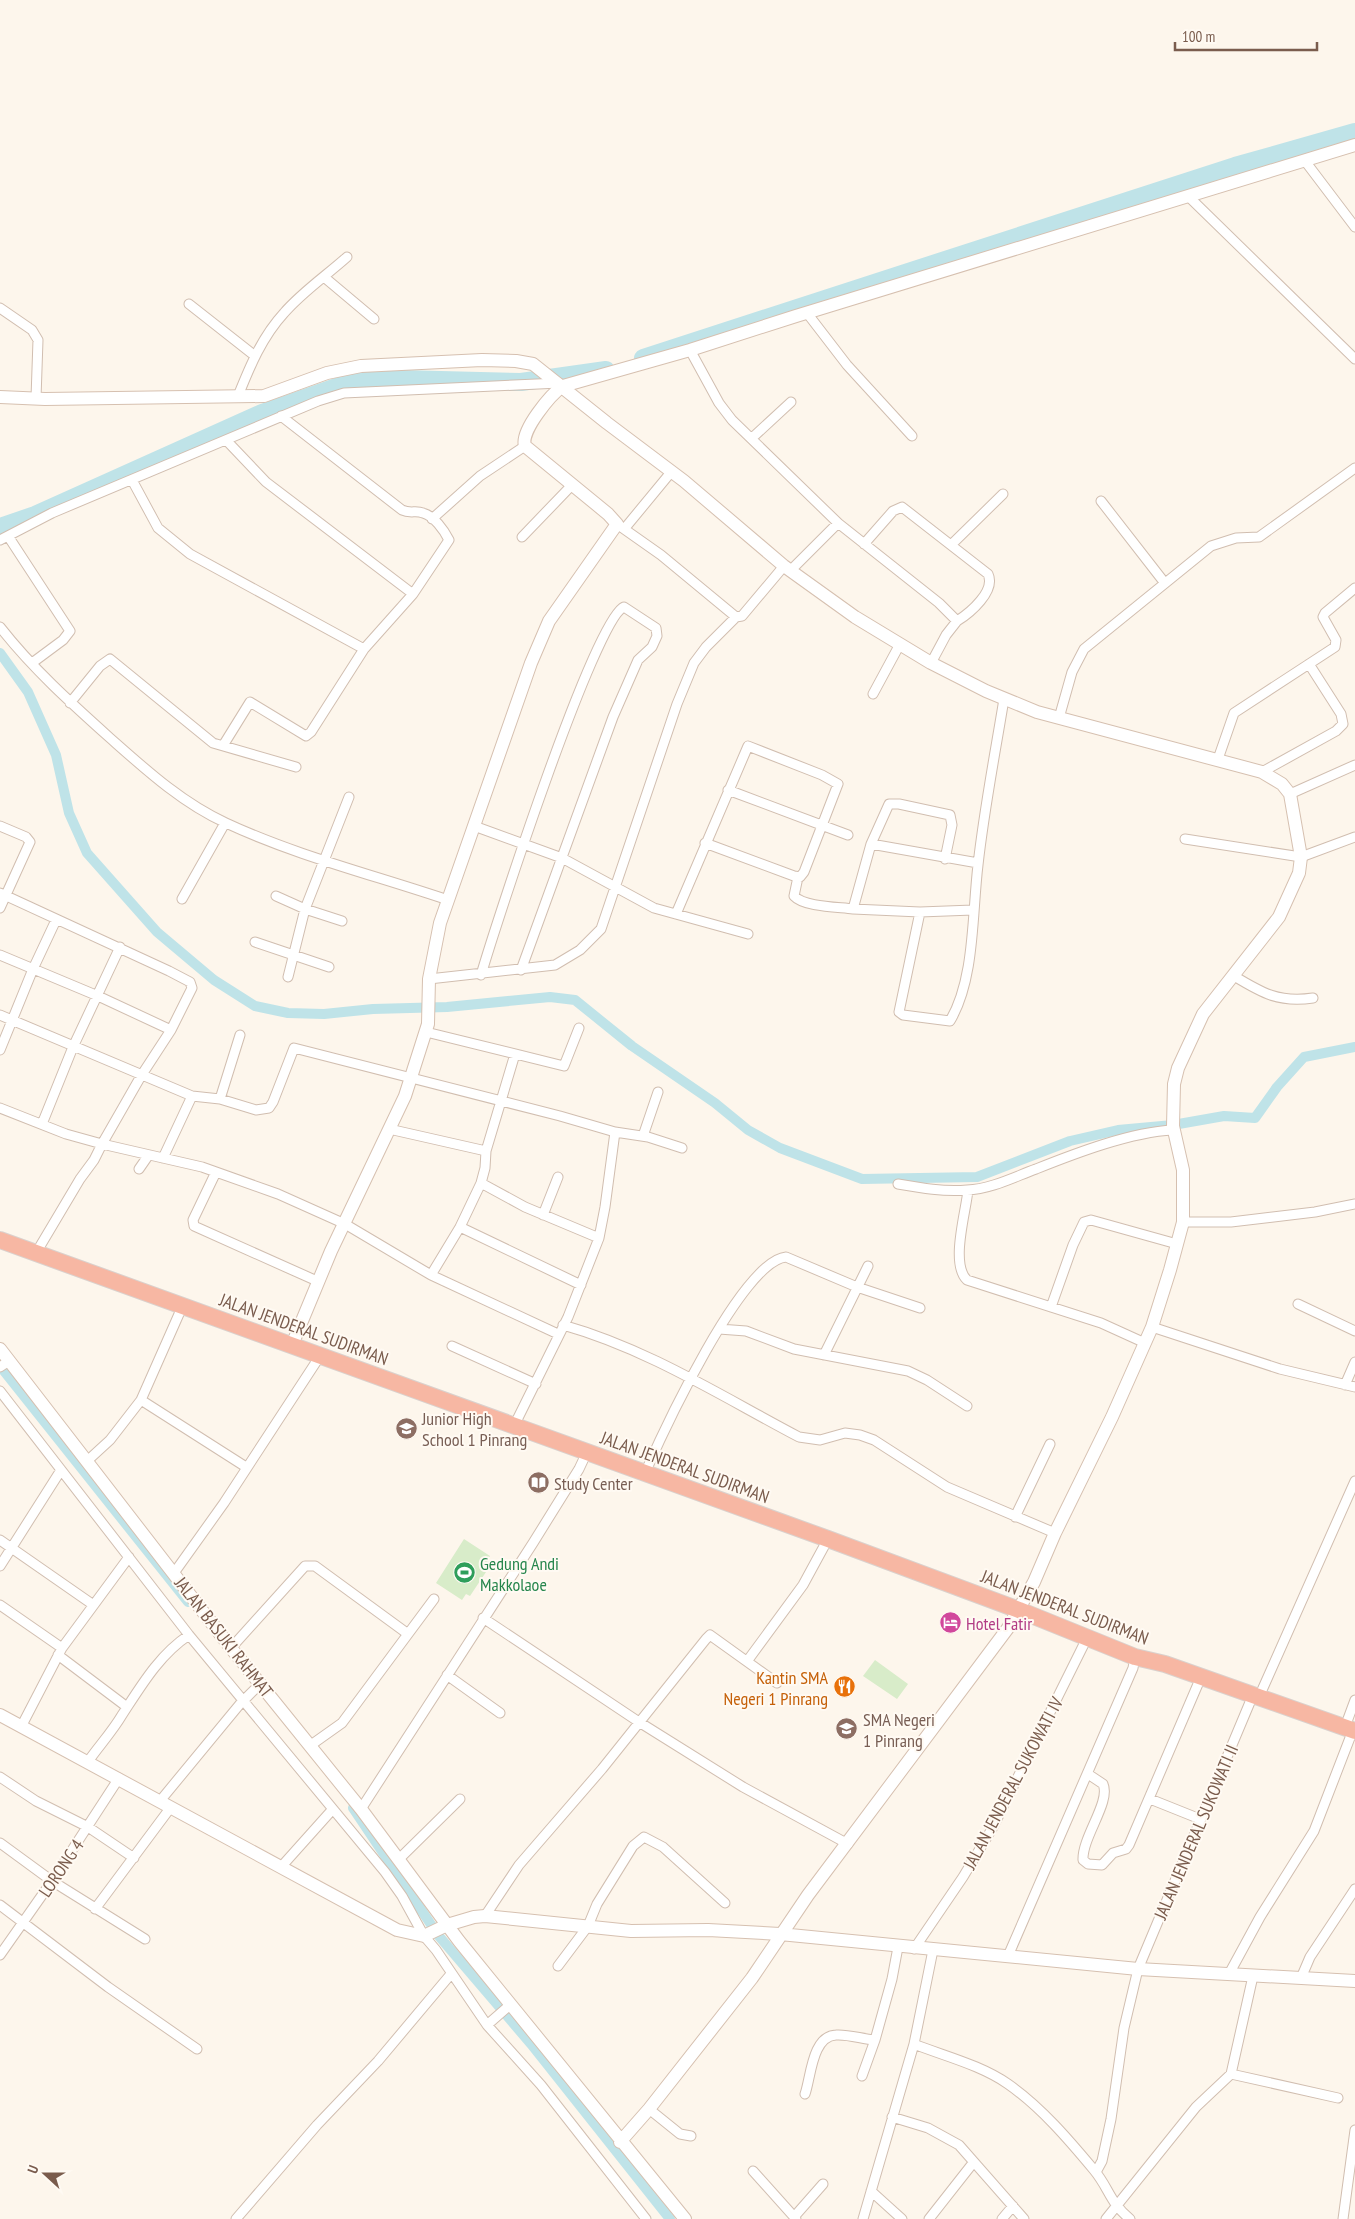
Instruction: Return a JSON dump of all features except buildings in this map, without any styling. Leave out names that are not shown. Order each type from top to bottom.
[{"type":"highway","name":"JALAN JENDERAL SUDIRMAN","points":[[0,1240],[828,1539],[1019,1610],[1135,1657],[1165,1664],[1351,1730]]},
{"type":"street","points":[[32,663],[63,640],[70,631],[4,538],[52,513],[318,401],[344,393],[558,383],[690,350],[807,312],[1309,167],[1355,145]]},
{"type":"street","points":[[1309,167],[1355,227]]},
{"type":"street","points":[[1192,200],[1355,359]]},
{"type":"street","points":[[238,396],[254,356],[285,311],[347,257]]},
{"type":"street","points":[[324,277],[374,319]]},
{"type":"street","points":[[189,304],[254,356]]},
{"type":"street","points":[[0,308],[32,330],[38,340],[36,398]]},
{"type":"street","points":[[807,312],[847,365],[912,436]]},
{"type":"street","points":[[690,350],[723,409],[838,523],[938,603],[957,621]]},
{"type":"street","points":[[0,396],[36,398],[264,396],[327,373],[380,364],[482,360],[516,361],[533,364],[607,423],[672,471],[787,569],[900,644],[931,662],[1004,699],[1059,718],[1262,772],[1282,784],[1290,794],[1301,857],[1295,884],[1280,917],[1204,1014],[1181,1061],[1174,1084],[1170,1129],[1182,1170],[1182,1222],[1152,1327],[1112,1417],[1054,1533],[1019,1610],[1008,1628],[780,1934],[752,1978],[650,2109],[620,2142]]},
{"type":"street","points":[[558,383],[524,439],[525,446],[621,526],[661,555],[736,617]]},
{"type":"street","points":[[752,438],[791,402]]},
{"type":"street","points":[[224,744],[250,702],[306,736],[316,728],[364,649],[413,594],[449,540],[432,519],[423,513],[410,513],[402,510],[281,416]]},
{"type":"street","points":[[226,440],[266,482],[413,594]]},
{"type":"street","points":[[432,519],[480,476],[525,446]]},
{"type":"street","points":[[1059,718],[1079,654],[1164,582],[1211,546],[1236,538],[1259,537],[1355,468]]},
{"type":"street","points":[[292,1345],[318,1282],[390,1129],[411,1078],[426,1032],[429,1016],[429,982],[440,924],[531,663],[549,622],[621,526],[672,471]]},
{"type":"street","points":[[132,480],[158,528],[190,554],[364,649]]},
{"type":"street","points":[[522,537],[572,486]]},
{"type":"street","points":[[951,545],[1003,494]]},
{"type":"street","points":[[1101,501],[1164,582]]},
{"type":"street","points":[[864,544],[899,506],[988,574],[990,579],[989,586],[973,608],[957,621],[946,635],[931,662]]},
{"type":"street","points":[[429,982],[555,966],[566,961],[591,941],[601,929],[677,704],[694,663],[706,647],[736,617],[742,616],[787,569],[838,523]]},
{"type":"street","points":[[1218,759],[1234,713],[1335,647],[1336,640],[1323,617],[1325,613],[1355,588]]},
{"type":"street","points":[[481,974],[554,755],[594,655],[620,608],[624,607],[656,628],[657,636],[652,647],[638,660],[596,761],[521,970]]},
{"type":"street","points":[[0,627],[70,703],[149,773],[188,802],[224,822],[322,861],[448,900]]},
{"type":"street","points":[[874,694],[900,644]]},
{"type":"street","points":[[70,703],[100,666],[110,659],[208,739],[296,767]]},
{"type":"street","points":[[1262,772],[1336,731],[1343,724],[1341,714],[1309,664]]},
{"type":"street","points":[[920,912],[899,1012],[903,1015],[950,1021],[963,992],[978,863],[1004,699]]},
{"type":"street","points":[[676,914],[748,746],[803,767],[838,784],[804,872],[798,877],[794,896],[797,899],[805,902],[853,909],[920,912],[973,910]]},
{"type":"street","points":[[1290,794],[1355,765]]},
{"type":"street","points":[[728,790],[848,835]]},
{"type":"street","points":[[288,978],[305,909],[322,861],[349,797]]},
{"type":"street","points":[[853,909],[871,844],[890,804],[899,804],[950,815],[952,825],[945,859]]},
{"type":"street","points":[[182,899],[224,822]]},
{"type":"street","points":[[0,826],[30,841],[3,894],[0,908]]},
{"type":"street","points":[[474,826],[562,858],[654,908],[748,934]]},
{"type":"street","points":[[1185,839],[1301,857],[1355,837]]},
{"type":"street","points":[[705,843],[798,877]]},
{"type":"street","points":[[871,844],[945,859],[978,863]]},
{"type":"street","points":[[3,894],[56,920],[120,947],[190,982],[192,988],[171,1030],[141,1076],[94,1160],[80,1179],[36,1253]]},
{"type":"street","points":[[276,896],[305,909],[342,921]]},
{"type":"street","points":[[0,1050],[33,968],[56,920]]},
{"type":"street","points":[[255,942],[329,967]]},
{"type":"street","points":[[42,1124],[73,1047],[120,947]]},
{"type":"street","points":[[0,955],[98,996],[171,1030]]},
{"type":"street","points":[[1234,976],[1262,993],[1278,998],[1291,1001],[1313,998]]},
{"type":"street","points":[[0,1016],[192,1096],[220,1099],[256,1110],[269,1108],[286,1073],[294,1048],[500,1100],[615,1132],[643,1136],[682,1148]]},
{"type":"street","points":[[426,1032],[564,1066],[579,1028]]},
{"type":"street","points":[[220,1099],[240,1036]]},
{"type":"street","points":[[431,1275],[460,1227],[481,1183],[485,1168],[486,1151],[515,1054]]},
{"type":"street","points":[[643,1136],[658,1092]]},
{"type":"street","points":[[163,1158],[192,1096]]},
{"type":"street","points":[[0,1108],[66,1134],[216,1172],[262,1188],[345,1224],[431,1275],[558,1334]]},
{"type":"street","points":[[390,1129],[486,1151]]},
{"type":"street","points":[[898,1184],[930,1189],[968,1190],[996,1184],[1084,1151],[1170,1129]]},
{"type":"street","points":[[514,1426],[563,1326],[581,1285],[603,1224],[615,1132]]},
{"type":"street","points":[[139,1169],[148,1156]]},
{"type":"street","points":[[216,1172],[193,1220],[194,1226],[318,1282]]},
{"type":"street","points":[[543,1215],[558,1177]]},
{"type":"street","points":[[481,1183],[543,1215],[598,1238]]},
{"type":"street","points":[[968,1190],[959,1256],[960,1272],[964,1277],[1101,1323],[1145,1343]]},
{"type":"street","points":[[1182,1222],[1238,1221],[1315,1212],[1355,1204]]},
{"type":"street","points":[[1051,1307],[1073,1245],[1084,1222],[1091,1220],[1177,1244]]},
{"type":"street","points":[[460,1227],[581,1285]]},
{"type":"street","points":[[645,1473],[719,1329],[753,1280],[772,1262],[786,1257],[809,1265],[857,1287],[920,1308]]},
{"type":"street","points":[[824,1355],[868,1266]]},
{"type":"street","points":[[1298,1304],[1355,1331]]},
{"type":"street","points":[[86,1462],[110,1440],[141,1400],[183,1305]]},
{"type":"street","points":[[563,1326],[615,1342],[692,1379],[804,1438],[820,1440],[845,1433],[874,1440],[947,1487],[1015,1518],[1054,1533]]},
{"type":"street","points":[[1152,1327],[1280,1369],[1355,1387]]},
{"type":"street","points":[[719,1329],[746,1331],[794,1349],[908,1372],[927,1380],[967,1406]]},
{"type":"street","points":[[452,1346],[536,1384]]},
{"type":"street","name":"JALAN BASUKI RAHMAT","points":[[0,1349],[4,1364],[86,1462],[259,1685],[311,1745],[361,1809],[398,1860],[434,1931],[507,2008],[685,2219]]},
{"type":"street","points":[[174,1573],[206,1530],[320,1356]]},
{"type":"street","points":[[1345,1385],[1355,1362]]},
{"type":"street","points":[[0,1391],[189,1635],[244,1699],[332,1810],[385,1872],[402,1896],[434,1931],[436,1950],[451,1974],[541,2084],[646,2219]]},
{"type":"street","points":[[141,1400],[246,1467]]},
{"type":"street","points":[[1015,1518],[1050,1444]]},
{"type":"street","points":[[361,1809],[579,1469],[587,1452]]},
{"type":"street","points":[[0,1566],[61,1470]]},
{"type":"street","name":"JALAN JENDERAL SUKOWATI II","points":[[1096,2172],[1102,2161],[1110,2127],[1124,2028],[1138,1969],[1200,1819],[1355,1481]]},
{"type":"street","points":[[748,1660],[803,1585],[828,1539]]},
{"type":"street","points":[[0,1540],[92,1604]]},
{"type":"street","points":[[21,1727],[60,1651],[92,1604],[130,1557]]},
{"type":"street","points":[[231,1648],[305,1566],[309,1565],[317,1568],[408,1634]]},
{"type":"street","points":[[311,1745],[342,1723],[434,1598]]},
{"type":"street","points":[[0,1605],[60,1651],[127,1708]]},
{"type":"street","points":[[484,1618],[640,1722],[743,1786],[848,1844]]},
{"type":"street","points":[[87,1763],[127,1708],[134,1693],[165,1654],[189,1635]]},
{"type":"street","points":[[485,1916],[519,1865],[640,1722],[710,1635],[748,1660],[777,1683]]},
{"type":"street","name":"JALAN JENDERAL SUKOWATI IV","points":[[914,1949],[994,1827],[1086,1638]]},
{"type":"street","points":[[1008,1956],[1088,1774],[1133,1668],[1135,1657]]},
{"type":"street","points":[[447,1675],[500,1712]]},
{"type":"street","points":[[1088,1774],[1099,1780],[1105,1788],[1104,1796],[1084,1843],[1083,1860],[1088,1864],[1102,1865],[1113,1853],[1126,1849],[1150,1799],[1163,1764],[1177,1737],[1201,1677]]},
{"type":"street","points":[[95,1909],[134,1858],[166,1804],[244,1699],[259,1685]]},
{"type":"street","points":[[1229,1974],[1260,1917],[1314,1831],[1351,1730],[1355,1700]]},
{"type":"street","points":[[0,1715],[397,1930],[434,1931],[474,1917],[485,1916],[631,1931],[708,1930],[780,1934],[914,1949],[1138,1969],[1355,1981]]},
{"type":"street","points":[[0,1777],[36,1801],[88,1827],[134,1858]]},
{"type":"street","name":"LORONG 4","points":[[0,1955],[52,1881],[119,1778]]},
{"type":"street","points":[[398,1860],[460,1799]]},
{"type":"street","points":[[1150,1799],[1200,1819]]},
{"type":"street","points":[[281,1867],[332,1810]]},
{"type":"street","points":[[558,1966],[588,1926],[609,1884],[633,1846],[644,1837],[663,1847],[725,1903]]},
{"type":"street","points":[[0,1843],[52,1881],[145,1939]]},
{"type":"street","points":[[1301,1978],[1310,1957],[1355,1889]]},
{"type":"street","points":[[0,1904],[108,1987],[197,2049]]},
{"type":"street","points":[[862,2076],[875,2040],[892,1979],[898,1947]]},
{"type":"street","points":[[863,2219],[914,2044],[933,1950]]},
{"type":"street","points":[[236,2219],[323,2119],[378,2061],[451,1974]]},
{"type":"street","points":[[1106,2219],[1196,2107],[1230,2074],[1254,1976]]},
{"type":"street","points":[[490,2023],[507,2008]]},
{"type":"street","points":[[805,2094],[818,2047],[826,2038],[835,2035],[875,2040]]},
{"type":"street","points":[[914,2044],[982,2070],[1008,2084],[1043,2114],[1096,2172],[1116,2207],[1130,2219]]},
{"type":"street","points":[[1230,2074],[1338,2098]]},
{"type":"street","points":[[650,2109],[680,2134],[691,2136]]},
{"type":"street","points":[[892,2117],[928,2128],[954,2142],[969,2155],[973,2162],[1024,2219]]},
{"type":"street","points":[[1343,2219],[1355,2130]]},
{"type":"street","points":[[929,2219],[973,2162]]},
{"type":"street","points":[[753,2171],[795,2218],[823,2184]]},
{"type":"street","points":[[871,2191],[902,2219]]},
{"type":"street","points":[[1002,2219],[1014,2206]]},
{"type":"green space","name":"Gedung Andi Makkolaoe","points":[[464,1539],[490,1556],[487,1560],[492,1563],[470,1596],[466,1594],[462,1600],[436,1583]]},
{"type":"green space","points":[[875,1660],[908,1684],[897,1699],[863,1676]]},
{"type":"waterway","points":[[643,358],[1235,166],[1355,132]]},
{"type":"waterway","points":[[0,527],[35,515],[262,413],[362,378],[521,382],[606,370]]},
{"type":"waterway","points":[[0,653],[28,692],[56,755],[69,813],[87,853],[157,932],[214,980],[255,1006],[288,1013],[324,1014],[373,1009],[447,1007],[550,997],[575,1000],[632,1046],[715,1103],[748,1130],[780,1148],[862,1179],[977,1177],[1070,1141],[1118,1130],[1173,1125],[1224,1116],[1255,1118],[1277,1087],[1304,1057],[1355,1047]]},
{"type":"waterway","points":[[0,1366],[188,1602]]},
{"type":"waterway","points":[[353,1808],[438,1935],[531,2044],[670,2219]]},
{"type":"place","name":"Junior High School 1 Pinrang","points":[[406,1428]]},
{"type":"place","name":"Study Center","points":[[538,1483]]},
{"type":"place","name":"Gedung Andi Makkolaoe","points":[[464,1573]]},
{"type":"place","name":"Hotel Fatir","points":[[950,1623]]},
{"type":"place","name":"Kantin SMA Negeri 1 Pinrang","points":[[844,1687]]},
{"type":"place","name":"SMA Negeri 1 Pinrang","points":[[847,1729]]}]
